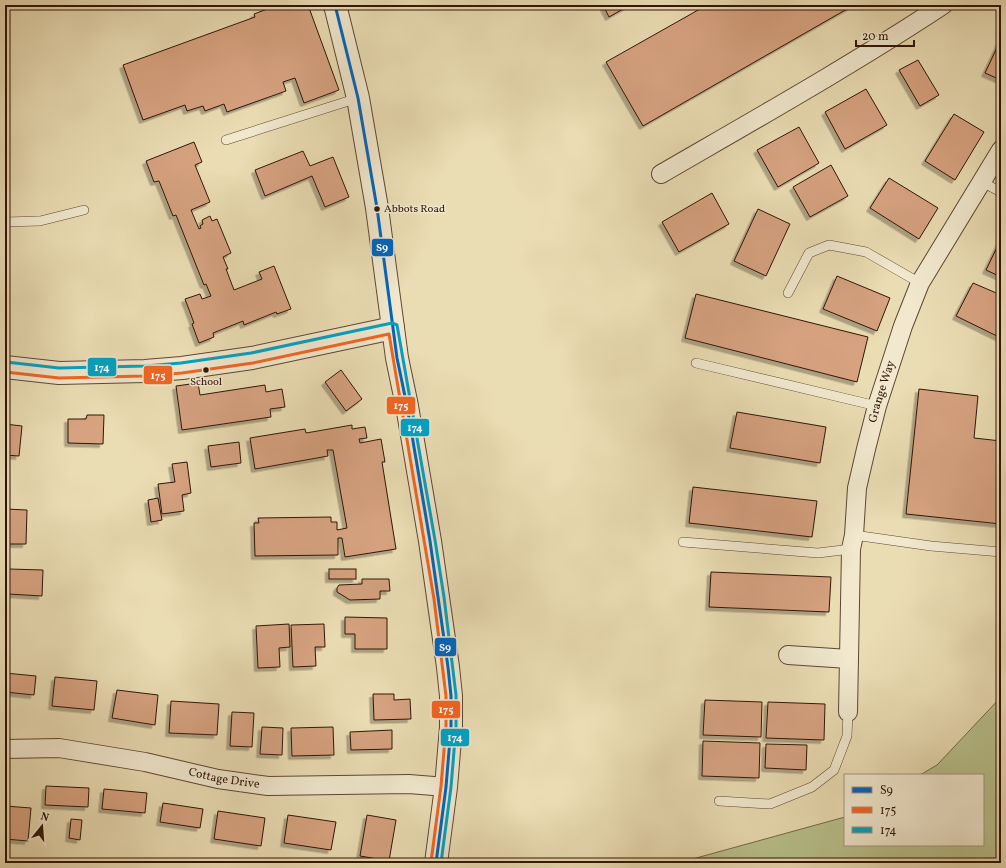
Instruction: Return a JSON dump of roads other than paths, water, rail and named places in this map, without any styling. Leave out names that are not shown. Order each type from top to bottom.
[{"type":"street","points":[[335,5],[358,98],[380,232],[393,328],[429,534],[448,667],[451,696],[451,728],[446,787],[436,863]]},
{"type":"street","points":[[661,174],[880,46],[943,5]]},
{"type":"street","name":"Grange Way","points":[[848,712],[853,542],[857,488],[877,406],[890,363],[920,283],[982,182],[999,159]]},
{"type":"street","points":[[5,367],[59,373],[145,371],[182,368],[258,357],[393,328]]},
{"type":"street","points":[[788,655],[849,659]]},
{"type":"street","name":"Cottage Drive","points":[[5,749],[59,748],[145,762],[218,779],[268,786],[409,784],[446,787]]},
{"type":"lane","points":[[226,140],[358,98]]},
{"type":"lane","points":[[982,182],[1001,192]]},
{"type":"lane","points":[[5,222],[40,221],[84,210]]},
{"type":"lane","points":[[788,293],[809,253],[830,246],[866,252],[920,283]]},
{"type":"lane","points":[[696,363],[877,406]]},
{"type":"lane","points":[[683,542],[818,553],[853,542],[931,546],[1001,552]]},
{"type":"lane","points":[[719,800],[770,804],[812,787],[834,770],[847,736],[848,712]]},
{"type":"place","name":"Abbots Road","points":[[377,209]]},
{"type":"place","name":"School","points":[[206,370]]}]
